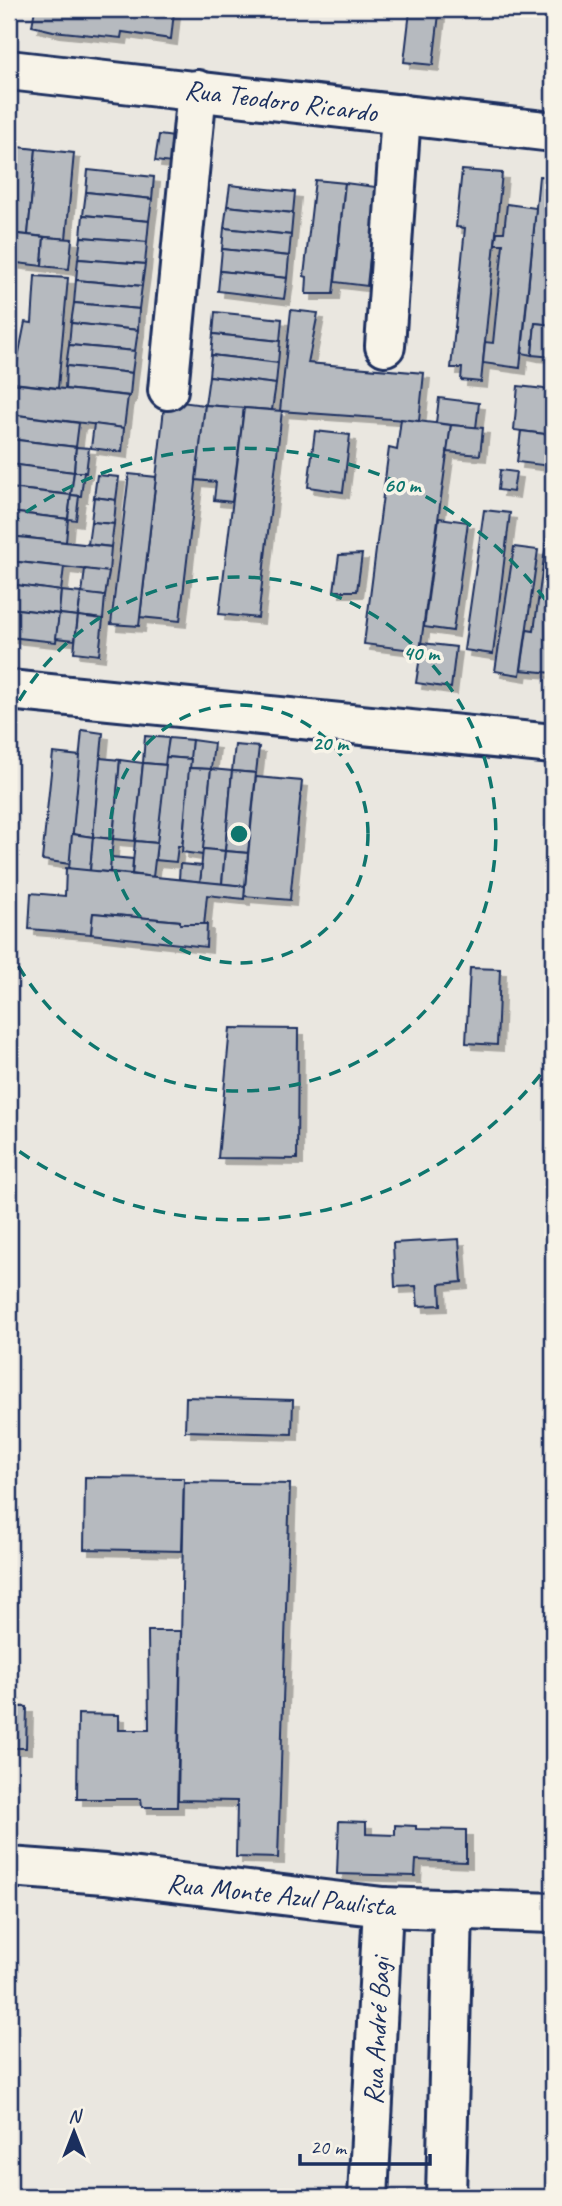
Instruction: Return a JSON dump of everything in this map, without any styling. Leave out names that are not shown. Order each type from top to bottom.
[{"type":"street","name":"Rua Teodoro Ricardo","points":[[9,70],[553,132]]},
{"type":"street","points":[[168,390],[197,90]]},
{"type":"street","points":[[385,346],[401,114]]},
{"type":"street","points":[[9,690],[553,744]]},
{"type":"street","name":"Rua Monte Azul Paulista","points":[[9,1867],[105,1874],[383,1907],[553,1913]]},
{"type":"street","name":"Rua André Bagi","points":[[368,2197],[383,1907]]},
{"type":"street","points":[[446,2197],[453,1909]]},
{"type":"building","points":[[35,9],[147,9],[174,12],[171,39],[122,32],[121,38],[53,31],[32,26]]},
{"type":"building","points":[[410,11],[439,14],[433,65],[404,62]]},
{"type":"building","points":[[159,135],[182,138],[179,164],[155,161]]},
{"type":"building","points":[[9,146],[36,149],[28,235],[9,233]]},
{"type":"building","points":[[36,149],[74,153],[66,239],[28,235]]},
{"type":"building","points":[[88,170],[154,177],[152,199],[86,192]]},
{"type":"building","points":[[462,170],[502,173],[481,382],[461,380],[462,368],[451,368],[465,228],[456,227]]},
{"type":"building","points":[[539,176],[553,177],[553,325],[535,323],[532,355],[522,353]]},
{"type":"building","points":[[315,180],[345,183],[333,294],[306,294],[307,277],[304,276]]},
{"type":"building","points":[[345,183],[376,187],[374,211],[381,212],[378,240],[372,239],[367,286],[335,282]]},
{"type":"building","points":[[230,185],[295,192],[293,213],[227,206]]},
{"type":"building","points":[[86,192],[152,199],[149,221],[83,215]]},
{"type":"building","points":[[507,204],[536,208],[520,368],[483,363],[485,342],[493,343],[503,244],[495,244],[497,232],[504,232]]},
{"type":"building","points":[[227,206],[293,213],[291,235],[224,228]]},
{"type":"building","points":[[83,215],[149,221],[147,242],[81,237]]},
{"type":"building","points":[[224,228],[291,235],[289,256],[222,249]]},
{"type":"building","points":[[9,233],[44,237],[42,266],[9,262]]},
{"type":"building","points":[[44,237],[72,239],[69,269],[42,266]]},
{"type":"building","points":[[81,237],[147,242],[145,264],[78,259]]},
{"type":"building","points":[[222,249],[289,256],[287,278],[220,271]]},
{"type":"building","points":[[78,259],[145,264],[142,286],[76,280]]},
{"type":"building","points":[[220,271],[287,278],[284,299],[218,291]]},
{"type":"building","points":[[35,276],[68,278],[58,388],[13,383],[25,322],[32,323]]},
{"type":"building","points":[[76,280],[142,286],[139,309],[74,303]]},
{"type":"building","points":[[74,303],[139,309],[138,330],[71,323]]},
{"type":"building","points":[[291,310],[318,313],[308,363],[424,373],[419,421],[280,411]]},
{"type":"building","points":[[215,312],[282,319],[280,341],[213,334]]},
{"type":"building","points":[[71,323],[138,330],[135,351],[69,345]]},
{"type":"building","points":[[535,323],[553,325],[553,357],[532,355]]},
{"type":"building","points":[[213,334],[280,341],[278,363],[211,355]]},
{"type":"building","points":[[69,345],[135,351],[132,373],[66,366]]},
{"type":"building","points":[[211,355],[278,363],[276,384],[209,376]]},
{"type":"building","points":[[66,366],[132,373],[130,396],[65,389]]},
{"type":"building","points":[[209,376],[276,384],[272,410],[205,405]]},
{"type":"building","points":[[9,383],[128,396],[124,428],[9,414]]},
{"type":"building","points":[[518,386],[553,390],[553,435],[514,430]]},
{"type":"building","points":[[439,398],[479,403],[476,428],[436,423]]},
{"type":"building","points":[[165,400],[205,405],[180,621],[140,617]]},
{"type":"building","points":[[205,405],[244,408],[232,502],[214,500],[216,482],[196,480]]},
{"type":"building","points":[[244,408],[282,411],[258,618],[219,614]]},
{"type":"building","points":[[9,414],[79,423],[76,447],[9,439]]},
{"type":"building","points":[[401,419],[451,425],[420,651],[364,644],[389,448],[397,450]]},
{"type":"building","points":[[94,424],[124,428],[122,452],[91,448]]},
{"type":"building","points":[[451,425],[483,428],[480,455],[447,452]]},
{"type":"building","points":[[315,431],[350,435],[343,492],[308,487]]},
{"type":"building","points":[[521,431],[553,435],[550,466],[517,462]]},
{"type":"building","points":[[9,439],[76,447],[74,472],[9,464]]},
{"type":"building","points":[[76,447],[89,448],[86,473],[74,472]]},
{"type":"building","points":[[9,464],[74,472],[71,495],[9,488]]},
{"type":"building","points":[[500,470],[516,472],[513,492],[498,490]]},
{"type":"building","points":[[74,472],[84,472],[81,496],[71,495]]},
{"type":"building","points":[[129,474],[156,477],[139,626],[111,624]]},
{"type":"building","points":[[97,475],[119,477],[116,500],[94,497]]},
{"type":"building","points":[[9,488],[71,495],[68,519],[9,512]]},
{"type":"building","points":[[71,495],[79,496],[76,520],[68,519]]},
{"type":"building","points":[[94,497],[116,500],[114,524],[91,522]]},
{"type":"building","points":[[552,498],[553,673],[521,670],[527,630],[534,631]]},
{"type":"building","points":[[484,510],[510,513],[493,654],[464,650]]},
{"type":"building","points":[[9,512],[68,519],[66,542],[9,536]]},
{"type":"building","points":[[439,518],[468,522],[453,631],[424,627]]},
{"type":"building","points":[[91,522],[114,524],[111,547],[88,544]]},
{"type":"building","points":[[9,536],[111,547],[109,572],[9,561]]},
{"type":"building","points":[[514,547],[538,550],[520,675],[495,671]]},
{"type":"building","points":[[362,554],[357,591],[334,591],[339,555]]},
{"type":"building","points":[[9,561],[64,567],[61,591],[9,584]]},
{"type":"building","points":[[85,569],[109,572],[105,596],[82,594]]},
{"type":"building","points":[[9,584],[61,591],[59,614],[9,608]]},
{"type":"building","points":[[61,591],[81,593],[78,616],[59,614]]},
{"type":"building","points":[[81,593],[105,596],[103,619],[78,616]]},
{"type":"building","points":[[9,608],[59,614],[56,642],[9,637]]},
{"type":"building","points":[[59,614],[78,616],[75,640],[56,638]]},
{"type":"building","points":[[78,616],[103,619],[99,655],[74,652]]},
{"type":"building","points":[[422,643],[456,647],[451,688],[416,683]]},
{"type":"building","points":[[82,730],[103,733],[93,837],[72,834]]},
{"type":"building","points":[[145,736],[169,738],[166,765],[143,763]]},
{"type":"building","points":[[169,738],[192,740],[191,759],[166,757]]},
{"type":"building","points":[[192,740],[214,743],[211,769],[189,768]]},
{"type":"building","points":[[235,745],[259,747],[256,773],[232,771]]},
{"type":"building","points":[[53,753],[80,756],[70,864],[42,860]]},
{"type":"building","points":[[166,757],[191,759],[182,846],[178,846],[176,862],[155,860]]},
{"type":"building","points":[[100,758],[120,760],[113,839],[93,837]]},
{"type":"building","points":[[120,760],[143,763],[135,841],[113,839]]},
{"type":"building","points":[[143,763],[166,765],[157,843],[135,841]]},
{"type":"building","points":[[189,768],[211,769],[203,855],[182,852]]},
{"type":"building","points":[[211,769],[232,771],[225,851],[203,849]]},
{"type":"building","points":[[232,771],[256,773],[248,853],[225,851]]},
{"type":"building","points":[[256,777],[302,781],[290,900],[244,896]]},
{"type":"building","points":[[72,834],[93,837],[90,871],[69,869]]},
{"type":"building","points":[[93,837],[113,839],[110,872],[90,871]]},
{"type":"building","points":[[135,841],[157,843],[153,877],[132,874]]},
{"type":"building","points":[[203,849],[225,851],[222,884],[200,882]]},
{"type":"building","points":[[225,851],[248,853],[245,886],[222,884]]},
{"type":"building","points":[[111,857],[133,859],[132,874],[110,872]]},
{"type":"building","points":[[180,864],[202,866],[200,882],[179,879]]},
{"type":"building","points":[[66,868],[245,886],[244,899],[207,895],[204,926],[180,924],[180,921],[93,913],[91,934],[29,929],[31,893],[65,896]]},
{"type":"building","points":[[93,913],[180,921],[180,924],[207,924],[206,947],[91,934]]},
{"type":"building","points":[[553,932],[553,994],[549,994]]},
{"type":"building","points":[[470,968],[500,969],[497,1045],[466,1043]]},
{"type":"building","points":[[549,994],[553,994],[553,1058],[545,1058]]},
{"type":"building","points":[[230,1028],[298,1029],[297,1159],[218,1158]]},
{"type":"building","points":[[459,1239],[462,1282],[440,1284],[441,1305],[418,1306],[416,1286],[395,1287],[393,1243]]},
{"type":"building","points":[[186,1397],[293,1400],[292,1434],[185,1431]]},
{"type":"building","points":[[85,1477],[184,1478],[182,1551],[84,1549]]},
{"type":"building","points":[[184,1482],[290,1484],[278,1858],[236,1857],[237,1801],[178,1800]]},
{"type":"building","points":[[148,1631],[181,1631],[177,1807],[142,1807],[141,1799],[77,1799],[78,1714],[119,1715],[119,1730],[149,1730]]},
{"type":"building","points":[[9,1694],[13,1694],[13,1700],[19,1700],[18,1707],[27,1707],[26,1748],[9,1748]]},
{"type":"building","points":[[339,1821],[366,1822],[366,1834],[395,1835],[395,1825],[416,1826],[416,1829],[466,1830],[466,1862],[416,1860],[415,1876],[337,1874]]}]
